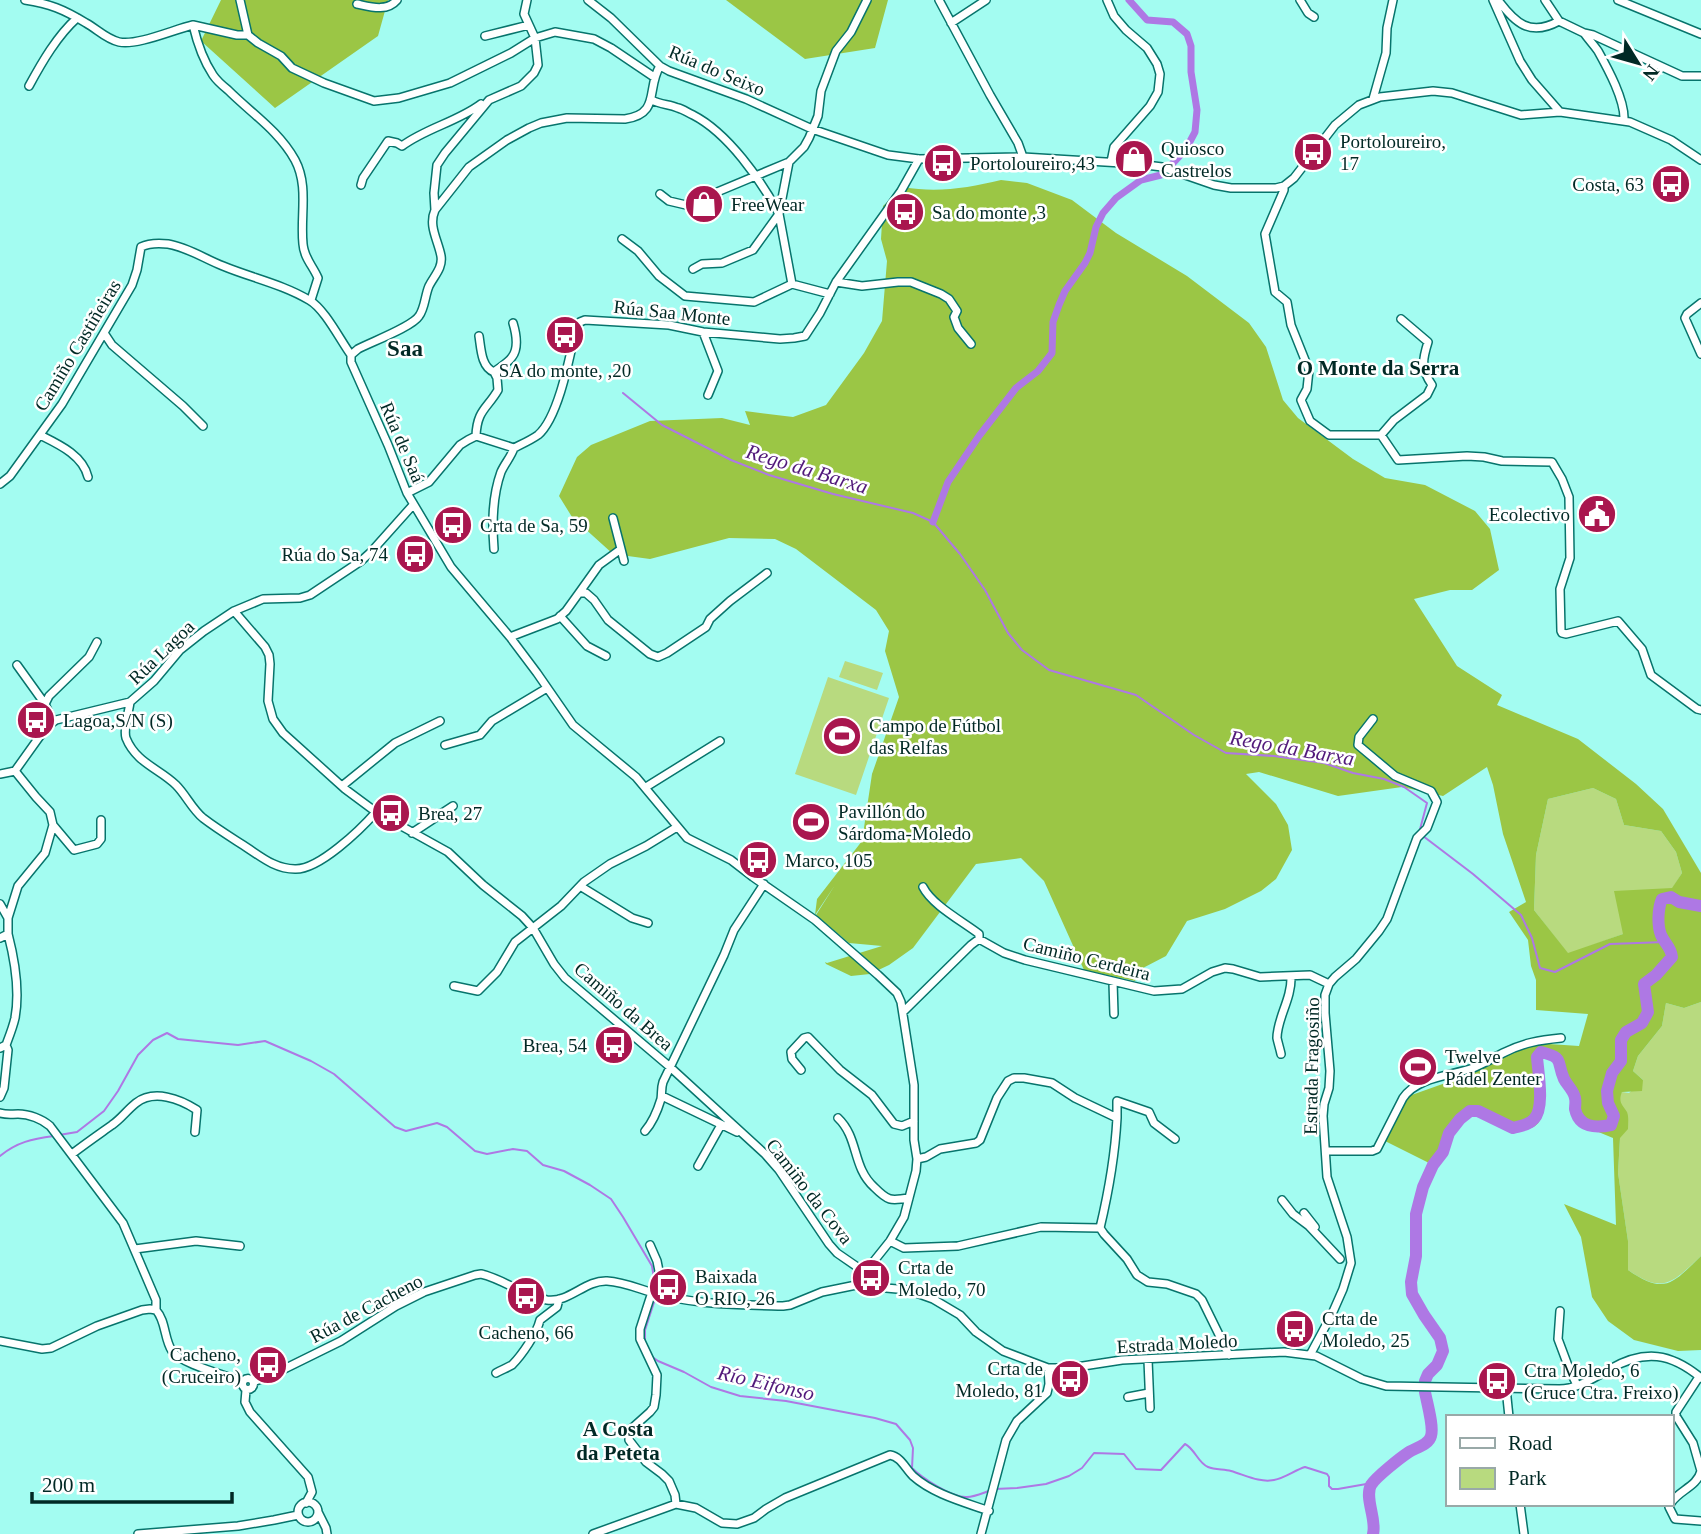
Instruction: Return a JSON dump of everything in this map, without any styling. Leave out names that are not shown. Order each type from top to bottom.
[{"type":"street","points":[[25,0],[53,5],[120,43],[165,35],[193,25],[248,35]]},
{"type":"street","points":[[240,0],[248,35],[258,43],[281,56],[292,68],[374,102],[399,98],[450,82],[511,53],[535,38],[555,32],[594,39],[654,78]]},
{"type":"street","points":[[357,4],[381,8],[394,4],[397,0]]},
{"type":"street","points":[[361,185],[388,141],[402,146],[483,102],[521,86],[534,73],[538,65],[535,38],[524,14],[527,0]]},
{"type":"street","name":"Rúa do Seixo","points":[[588,0],[621,27],[660,66],[746,99],[812,129],[888,155],[919,159],[1023,158],[1111,162],[1162,167],[1214,186],[1259,189],[1284,186]]},
{"type":"street","points":[[660,194],[669,201],[686,205],[789,162],[804,147],[818,117],[821,91],[836,51],[867,0]]},
{"type":"street","points":[[939,0],[1018,143],[1023,158]]},
{"type":"street","points":[[951,23],[986,0]]},
{"type":"street","points":[[1107,0],[1114,16],[1147,48],[1160,74],[1158,92],[1150,106],[1114,147],[1111,162]]},
{"type":"street","points":[[1300,0],[1314,17]]},
{"type":"street","points":[[1373,99],[1387,53],[1387,27],[1393,0]]},
{"type":"street","points":[[1495,0],[1532,80],[1560,112]]},
{"type":"street","points":[[1495,0],[1518,23],[1526,26],[1543,28],[1559,21]]},
{"type":"street","points":[[1545,0],[1559,21],[1682,76],[1701,76]]},
{"type":"street","points":[[1618,0],[1701,34]]},
{"type":"street","points":[[29,86],[58,40],[77,18]]},
{"type":"street","points":[[193,25],[198,45],[213,75],[287,146],[300,170],[305,257],[318,278],[311,300]]},
{"type":"street","points":[[485,36],[530,25]]},
{"type":"street","points":[[1584,33],[1599,48],[1623,108],[1625,120]]},
{"type":"street","points":[[1597,37],[1602,42],[1599,48]]},
{"type":"street","points":[[1599,48],[1614,44]]},
{"type":"street","points":[[435,210],[469,167],[529,128],[567,118],[631,118],[648,107],[652,100],[654,78],[660,66]]},
{"type":"street","points":[[1401,320],[1428,342],[1423,372],[1432,385],[1427,395],[1394,420],[1381,435],[1329,435],[1310,421],[1301,400],[1307,388],[1308,370],[1291,325],[1287,302],[1275,292],[1265,234],[1284,186],[1294,178],[1340,120],[1359,105],[1373,99],[1400,94],[1444,92],[1521,115],[1560,112],[1625,120],[1671,141],[1701,160]]},
{"type":"street","points":[[351,355],[358,349],[405,327],[420,316],[429,286],[442,259],[432,222],[438,165],[489,100]]},
{"type":"street","points":[[652,100],[666,106],[678,107],[715,130],[756,175],[779,214],[792,284]]},
{"type":"street","name":"Rúa Saa Monte","points":[[513,447],[536,436],[550,418],[556,405],[576,328],[585,320],[670,325],[703,332],[780,338],[805,336],[836,282],[901,191],[919,159]]},
{"type":"street","points":[[693,269],[702,264],[722,263],[753,250],[779,214],[789,162]]},
{"type":"street","points":[[622,239],[685,296],[754,302],[792,284],[830,294]]},
{"type":"street","name":"Camiño Castiñeiras","points":[[0,484],[10,476],[62,404],[132,285],[141,247],[147,244],[169,244],[311,300],[333,326],[351,355]]},
{"type":"street","points":[[836,282],[862,286],[911,282],[941,294],[949,299],[957,311],[954,317],[958,328],[971,344]]},
{"type":"street","points":[[1701,303],[1685,318],[1701,354]]},
{"type":"street","points":[[494,372],[514,355],[517,344],[513,323]]},
{"type":"street","points":[[104,332],[112,345],[203,426]]},
{"type":"street","points":[[703,332],[718,371],[708,395]]},
{"type":"street","points":[[477,436],[477,423],[481,413],[498,390],[498,378],[485,364],[479,335]]},
{"type":"street","name":"Rúa de Saá","points":[[351,355],[353,368],[413,505],[451,567],[510,637],[573,725],[636,777],[687,838],[731,860],[815,920],[897,993],[903,1012]]},
{"type":"street","points":[[40,435],[72,453],[86,469],[88,477]]},
{"type":"street","points":[[1381,435],[1398,460],[1467,456],[1502,461],[1552,461],[1569,497],[1570,558],[1560,589],[1560,631],[1566,634],[1618,621],[1642,649],[1651,675],[1701,710]]},
{"type":"street","points":[[407,493],[429,482],[460,445],[477,436],[513,447],[511,456],[500,473],[492,508],[494,549]]},
{"type":"street","name":"Rúa Lagoa","points":[[53,722],[131,702],[180,650],[234,611],[263,599],[300,598],[310,595],[361,561],[413,505]]},
{"type":"street","points":[[612,518],[624,561]]},
{"type":"street","points":[[510,637],[557,619],[566,611],[599,565],[621,549]]},
{"type":"street","points":[[579,593],[586,593],[608,620],[650,654],[658,657],[706,627],[710,619],[730,601],[767,573]]},
{"type":"street","name":"Camiño da Brea","points":[[234,611],[269,655],[268,701],[273,719],[283,733],[342,786],[376,812],[448,852],[522,916],[565,978],[670,1067]]},
{"type":"street","points":[[560,616],[587,646],[606,656]]},
{"type":"street","points":[[45,704],[49,696],[89,657],[97,642]]},
{"type":"street","points":[[0,774],[15,771],[53,722],[45,704],[18,665]]},
{"type":"street","points":[[445,745],[480,735],[492,721],[547,688]]},
{"type":"street","points":[[131,702],[125,736],[132,748],[147,765],[174,783],[202,817],[224,835],[266,861],[293,869],[301,869],[315,863],[334,851],[376,812]]},
{"type":"street","name":"Estrada Fragosiño","points":[[1310,1355],[1343,1289],[1350,1263],[1347,1237],[1327,1177],[1323,1116],[1330,1070],[1325,995],[1329,984],[1356,958],[1387,919],[1417,838],[1427,828],[1437,802],[1431,791],[1395,776],[1359,745],[1359,737],[1373,719]]},
{"type":"street","points":[[342,786],[395,743],[440,721]]},
{"type":"street","points":[[646,787],[720,741]]},
{"type":"street","points":[[0,1097],[4,1088],[8,1050],[3,1046],[15,1020],[16,998],[15,958],[8,934],[8,918],[18,887],[45,853],[52,825],[50,813],[15,771]]},
{"type":"street","points":[[412,832],[453,806]]},
{"type":"street","points":[[52,825],[74,850],[97,844],[101,839],[101,820]]},
{"type":"street","points":[[454,986],[478,990],[497,972],[515,942],[561,906],[580,886],[610,864],[677,827]]},
{"type":"street","points":[[645,1131],[662,1096],[660,1090],[670,1067],[734,930],[764,884]]},
{"type":"street","points":[[580,886],[632,918],[648,923]]},
{"type":"street","name":"Camiño Cerdeira","points":[[922,887],[935,902],[979,934],[979,939],[1004,953],[1113,982],[1154,991],[1171,991],[1182,989],[1212,972],[1225,968],[1260,977],[1310,975],[1329,984]]},
{"type":"street","points":[[0,904],[8,918]]},
{"type":"street","points":[[0,938],[8,934]]},
{"type":"street","points":[[496,1373],[510,1367],[518,1358],[538,1329],[540,1320],[557,1307],[559,1300],[593,1283],[620,1283],[664,1296],[710,1304],[783,1306],[822,1292],[866,1283],[866,1273],[904,1217],[917,1159],[914,1140],[914,1085],[903,1012],[979,939]]},
{"type":"street","points":[[1281,1054],[1277,1040],[1278,1028],[1290,994],[1291,976]]},
{"type":"street","points":[[1113,982],[1114,1014]]},
{"type":"street","points":[[801,1069],[792,1059],[790,1052],[808,1037],[840,1070],[872,1095],[894,1124],[902,1126],[914,1121]]},
{"type":"street","points":[[1325,1151],[1377,1149],[1408,1090],[1418,1084],[1475,1067],[1531,1041],[1562,1038]]},
{"type":"street","name":"Camiño da Cova","points":[[670,1067],[772,1161],[829,1244],[837,1253],[866,1273]]},
{"type":"street","points":[[917,1159],[940,1149],[980,1140],[997,1098],[1008,1081],[1014,1078],[1052,1083],[1075,1098],[1117,1118]]},
{"type":"street","points":[[72,1154],[148,1096],[177,1101],[197,1110],[195,1132]]},
{"type":"street","points":[[662,1096],[742,1134]]},
{"type":"street","points":[[1175,1139],[1154,1123],[1149,1112],[1117,1101],[1110,1189],[1100,1228],[1137,1275],[1148,1282],[1167,1284],[1196,1294],[1202,1300],[1229,1355]]},
{"type":"street","points":[[0,1113],[20,1114],[43,1120],[72,1154],[123,1223],[156,1300],[156,1310],[170,1349],[186,1362],[244,1386],[245,1402],[250,1412],[308,1477],[312,1492],[306,1503],[300,1507],[298,1515],[301,1520],[323,1533],[326,1528],[318,1511],[312,1504],[306,1503]]},
{"type":"street","points":[[838,1118],[850,1135],[858,1163],[867,1181],[886,1199],[909,1198]]},
{"type":"street","points":[[698,1166],[721,1125]]},
{"type":"street","points":[[1282,1200],[1340,1259],[1350,1263]]},
{"type":"street","points":[[1304,1213],[1317,1230],[1334,1245],[1340,1259]]},
{"type":"street","points":[[890,1241],[904,1248],[958,1245],[1041,1227],[1100,1228]]},
{"type":"street","points":[[135,1249],[196,1241],[240,1246]]},
{"type":"street","points":[[650,1245],[657,1261],[664,1296]]},
{"type":"street","name":"Rúa de Cacheno","points":[[244,1386],[252,1388],[253,1382],[341,1341],[405,1301],[475,1275],[488,1276],[544,1300],[559,1300]]},
{"type":"street","name":"Estrada Moledo","points":[[866,1283],[908,1290],[933,1299],[960,1315],[995,1347],[1048,1368],[1070,1368],[1122,1360],[1284,1352],[1310,1355],[1362,1379],[1394,1387],[1568,1389],[1621,1363],[1643,1356],[1656,1356],[1671,1358],[1700,1378]]},
{"type":"street","points":[[653,1293],[640,1329],[640,1339],[657,1375],[656,1395],[654,1406],[631,1429],[629,1440],[646,1462],[669,1481],[676,1504]]},
{"type":"street","points":[[0,1341],[51,1348],[97,1326],[142,1310],[156,1310]]},
{"type":"street","points":[[1560,1311],[1558,1339],[1576,1382]]},
{"type":"street","points":[[1148,1360],[1150,1408]]},
{"type":"street","points":[[981,1534],[1009,1433],[1017,1421],[1047,1393],[1048,1368]]},
{"type":"street","points":[[1673,1500],[1699,1478],[1701,1471],[1693,1443],[1676,1416],[1676,1412],[1700,1378]]},
{"type":"street","points":[[1506,1388],[1509,1415]]},
{"type":"street","points":[[1128,1397],[1149,1393]]},
{"type":"street","points":[[593,1534],[676,1504],[696,1508],[722,1523],[737,1524],[754,1518],[785,1498],[893,1455],[919,1481],[957,1500],[989,1511]]},
{"type":"street","points":[[1520,1506],[1524,1534]]},
{"type":"street","points":[[1670,1506],[1675,1519],[1701,1521]]},
{"type":"street","points":[[306,1522],[314,1520],[318,1511]]},
{"type":"street","points":[[138,1534],[238,1526],[298,1515]]},
{"type":"green space","points":[[221,0],[388,0],[378,36],[275,108],[201,41]]},
{"type":"green space","points":[[726,0],[888,0],[875,48],[805,59]]},
{"type":"green space","points":[[1001,180],[1027,183],[1072,200],[1116,233],[1187,276],[1249,323],[1266,347],[1283,400],[1298,418],[1353,459],[1385,478],[1425,485],[1475,511],[1490,529],[1499,570],[1472,590],[1450,590],[1414,599],[1457,666],[1502,695],[1497,705],[1578,739],[1636,784],[1663,809],[1701,873],[1701,1002],[1684,1008],[1666,1003],[1662,1026],[1638,1056],[1633,1071],[1643,1080],[1642,1091],[1622,1092],[1620,1098],[1628,1114],[1628,1129],[1620,1138],[1618,1173],[1628,1241],[1628,1270],[1651,1283],[1668,1283],[1701,1256],[1701,1350],[1678,1351],[1634,1340],[1608,1321],[1592,1297],[1581,1237],[1564,1204],[1616,1225],[1613,1138],[1579,1124],[1568,1083],[1559,1079],[1551,1060],[1542,1058],[1545,1104],[1540,1121],[1533,1127],[1512,1133],[1472,1115],[1453,1135],[1447,1154],[1437,1167],[1385,1141],[1406,1097],[1451,1081],[1534,1043],[1579,1046],[1588,1014],[1536,1010],[1536,980],[1531,966],[1528,940],[1509,912],[1526,902],[1503,834],[1487,767],[1443,796],[1402,787],[1338,796],[1259,772],[1246,774],[1276,804],[1288,825],[1292,850],[1276,879],[1261,891],[1225,909],[1187,921],[1166,956],[1141,969],[1135,981],[1084,970],[1044,881],[1021,858],[976,864],[913,948],[889,965],[870,974],[851,976],[826,964],[825,962],[882,946],[849,943],[816,915],[835,885],[815,915],[817,899],[862,841],[872,774],[899,697],[885,651],[889,631],[876,610],[796,549],[775,539],[729,538],[650,559],[613,554],[572,517],[559,496],[577,457],[591,445],[650,421],[722,418],[750,425],[745,411],[793,417],[826,405],[864,353],[882,321],[887,261],[881,239],[883,206],[903,187],[940,190]],"holes":[[[1593,788],[1616,799],[1624,825],[1661,831],[1676,852],[1682,873],[1672,888],[1614,891],[1623,934],[1568,953],[1534,910],[1536,855],[1548,799]]]},
{"type":"green space","points":[[845,661],[883,673],[877,690],[839,677]]},
{"type":"green space","name":"Campo de Fútbol das Relfas","points":[[828,677],[889,698],[856,795],[795,774]]},
{"type":"green space","points":[[1593,788],[1616,799],[1624,825],[1661,831],[1676,852],[1682,873],[1672,889],[1623,934],[1568,954],[1534,910],[1536,855],[1548,799]]},
{"type":"green space","points":[[1701,1002],[1701,1256],[1683,1273],[1668,1282],[1651,1282],[1628,1270],[1628,1241],[1618,1173],[1620,1095],[1622,1092],[1629,1093],[1643,1080],[1633,1071],[1638,1056],[1662,1026],[1666,1003],[1684,1008]]},
{"type":"waterway","points":[[933,522],[948,482],[979,436],[1016,388],[1038,371],[1052,353],[1053,322],[1059,305],[1090,253],[1096,227],[1103,213],[1116,198],[1141,180],[1161,175],[1186,149],[1195,132],[1197,110],[1191,72],[1191,46],[1187,34],[1173,22],[1147,20],[1129,0]]},
{"type":"waterway","name":"Rego da Barxa","points":[[623,393],[662,425],[731,460],[769,475],[913,513],[933,522],[985,590],[1008,633],[1022,650],[1049,670],[1136,695],[1194,735],[1226,753],[1324,763],[1404,787],[1427,803],[1419,833]]},
{"type":"waterway","name":"Rego da Barxa","points":[[1423,836],[1521,915],[1532,938],[1540,968],[1555,972],[1610,944],[1665,942]]},
{"type":"waterway","points":[[1425,1381],[1443,1351],[1440,1338],[1412,1294],[1416,1214],[1423,1187],[1433,1165],[1443,1152],[1449,1133],[1470,1111],[1478,1111],[1513,1128],[1532,1121],[1539,1107],[1537,1057],[1541,1052],[1557,1058],[1564,1079],[1574,1095],[1575,1109],[1580,1120],[1594,1126],[1611,1125],[1614,1116],[1608,1103],[1607,1091],[1612,1073],[1621,1061],[1621,1040],[1626,1032],[1642,1023],[1648,1012],[1644,984],[1672,957],[1659,926],[1662,899],[1671,897],[1679,902],[1701,906]]},
{"type":"waterway","name":"Río Eifonso","points":[[59,1135],[77,1132],[104,1111],[138,1055],[153,1040],[167,1033],[178,1039],[238,1045],[265,1041],[334,1074],[395,1127],[406,1131],[437,1123],[447,1127],[475,1151],[487,1154],[513,1149],[527,1151],[543,1165],[564,1171],[590,1185],[611,1199],[623,1217],[652,1266],[656,1291]]},
{"type":"waterway","name":"Río Eifonso","points":[[0,1156],[25,1142],[54,1136]]},
{"type":"waterway","name":"Río Eifonso","points":[[645,1341],[645,1330],[656,1296]]},
{"type":"waterway","name":"Río Eifonso","points":[[651,1356],[711,1387],[740,1396],[786,1401],[896,1424],[910,1440],[913,1448],[912,1468],[923,1477],[938,1487],[961,1496],[973,1496],[989,1491]]},
{"type":"waterway","points":[[1373,1534],[1369,1496],[1371,1485],[1394,1463],[1430,1439],[1431,1421],[1425,1392]]},
{"type":"waterway","name":"Río Eifonso","points":[[995,1489],[1046,1484],[1069,1476],[1082,1468],[1094,1453],[1124,1454],[1136,1469],[1161,1470],[1185,1444],[1208,1467],[1258,1480],[1278,1479],[1305,1467],[1327,1474],[1332,1489],[1372,1483]]},
{"type":"place","name":"Portoloureiro, 17","points":[[1313,152]]},
{"type":"place","name":"Quiosco Castrelos","points":[[1134,159]]},
{"type":"place","name":"Portoloureiro,43","points":[[943,163]]},
{"type":"place","name":"Costa, 63","points":[[1671,184]]},
{"type":"place","name":"FreeWear","points":[[704,204]]},
{"type":"place","name":"Sa do monte ,3","points":[[905,212]]},
{"type":"place","name":"SA do monte, ,20","points":[[565,335]]},
{"type":"place","name":"Ecolectivo","points":[[1597,514]]},
{"type":"place","name":"Crta de Sa, 59","points":[[453,525]]},
{"type":"place","name":"Rúa do Sa, 74","points":[[415,554]]},
{"type":"place","name":"Lagoa,S/N (S)","points":[[36,720]]},
{"type":"place","name":"Campo de Fútbol das Relfas","points":[[842,736]]},
{"type":"place","name":"Brea, 27","points":[[391,813]]},
{"type":"place","name":"Pavillón do Sárdoma-Moledo","points":[[811,822]]},
{"type":"place","name":"Marco, 105","points":[[758,860]]},
{"type":"place","name":"Brea, 54","points":[[614,1045]]},
{"type":"place","name":"Twelve Pádel Zenter","points":[[1418,1067]]},
{"type":"place","name":"Crta de Moledo, 70","points":[[871,1278]]},
{"type":"place","name":"Baixada O RIO, 26","points":[[668,1287]]},
{"type":"place","name":"Cacheno, 66","points":[[526,1296]]},
{"type":"place","name":"Crta de Moledo, 25","points":[[1295,1329]]},
{"type":"place","name":"Cacheno, (Cruceiro)","points":[[268,1365]]},
{"type":"place","name":"Crta de Moledo, 81","points":[[1070,1379]]},
{"type":"place","name":"Ctra Moledo, 6 (Cruce Ctra. Freixo)","points":[[1497,1381]]},
{"type":"district","name":"Saa","points":[[405,348]]},
{"type":"district","name":"O Monte da Serra","points":[[1378,368]]},
{"type":"district","name":"A Costa da Peteta","points":[[618,1441]]}]
